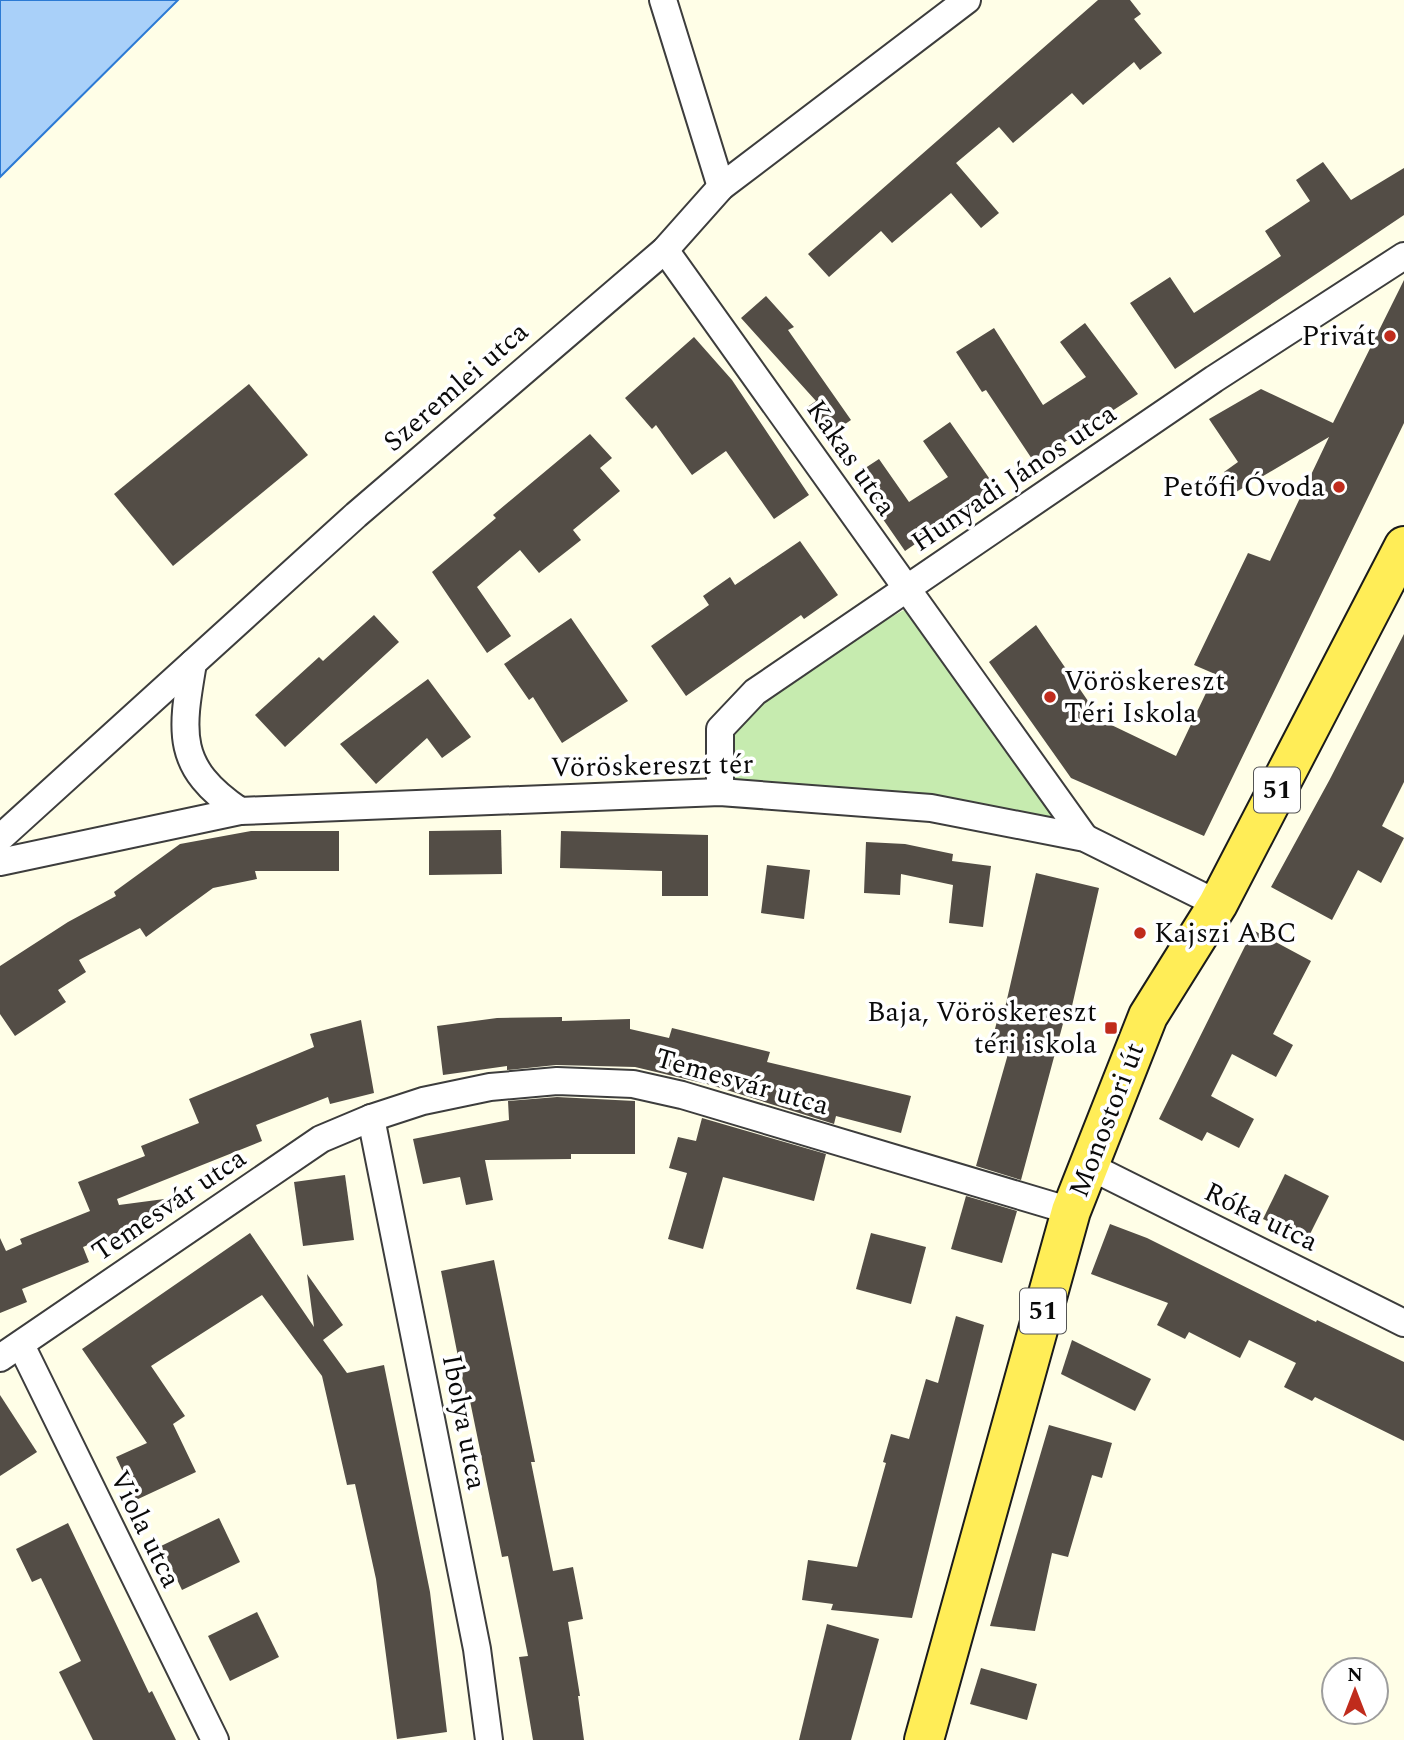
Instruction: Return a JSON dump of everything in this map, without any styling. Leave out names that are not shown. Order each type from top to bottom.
[{"type":"main road","name":"Monostori út","points":[[924,1740],[1071,1212],[1148,1016],[1218,904],[1404,546]]},
{"type":"street","points":[[663,0],[721,187]]},
{"type":"street","name":"Szeremlei utca","points":[[0,838],[356,515],[665,250],[721,187],[967,0]]},
{"type":"street","name":"Kakas utca","points":[[665,250],[905,590],[1085,838]]},
{"type":"street","name":"Hunyadi János utca","points":[[720,792],[720,729],[755,692],[1214,379],[1404,256]]},
{"type":"street","points":[[193,663],[184,714],[184,744],[212,792],[240,811]]},
{"type":"street","name":"Vöröskereszt tér","points":[[0,862],[240,811],[720,792],[930,808],[1085,838],[1218,904]]},
{"type":"street","name":"Temesvár utca","points":[[10,1351],[321,1139],[371,1118],[423,1101],[490,1087],[557,1081],[633,1084],[682,1095],[1071,1212]]},
{"type":"street","name":"Ibolya utca","points":[[371,1118],[477,1649],[489,1740]]},
{"type":"street","name":"Róka utca","points":[[1089,1166],[1404,1323]]},
{"type":"street","name":"Viola utca","points":[[10,1351],[215,1740]]},
{"type":"green space","points":[[904,610],[1060,822],[720,792],[720,729],[755,692]]},
{"type":"water","points":[[0,0],[178,0],[0,177]]},
{"type":"building","points":[[1098,0],[1130,0],[1141,14],[1134,19],[1162,53],[1140,70],[1134,62],[1083,105],[1072,93],[1013,143],[999,127],[956,163],[999,213],[981,228],[951,193],[892,243],[881,231],[829,277],[808,254]]},
{"type":"building","points":[[1323,162],[1351,200],[1404,168],[1404,215],[1175,369],[1130,303],[1170,277],[1194,313],[1281,256],[1265,231],[1310,201],[1296,180]]},
{"type":"building","points":[[1404,280],[1404,423],[1204,836],[1071,778],[989,662],[1036,625],[1101,720],[1176,756],[1215,674],[1194,665],[1248,553],[1270,561],[1329,437],[1236,492],[1224,472],[1238,462],[1209,419],[1261,389],[1333,423]]},
{"type":"building","points":[[766,296],[794,327],[788,330],[851,420],[826,437],[806,408],[816,401],[741,318]]},
{"type":"building","points":[[1085,323],[1138,394],[1034,462],[986,390],[982,392],[956,352],[994,328],[1043,405],[1086,377],[1060,342]]},
{"type":"building","points":[[694,337],[732,380],[809,495],[774,519],[726,451],[692,475],[656,425],[652,429],[625,398]]},
{"type":"building","points":[[249,384],[308,455],[173,566],[114,494]]},
{"type":"building","points":[[950,422],[996,488],[905,551],[853,476],[879,459],[909,502],[948,477],[923,441]]},
{"type":"building","points":[[590,434],[612,458],[600,468],[620,491],[573,530],[581,540],[539,573],[520,550],[477,587],[511,636],[487,653],[432,572],[496,518],[493,515]]},
{"type":"building","points":[[800,541],[838,595],[804,619],[801,615],[686,696],[651,646],[709,605],[703,596],[730,577],[735,585]]},
{"type":"building","points":[[374,615],[399,642],[285,747],[255,715],[319,657],[323,661]]},
{"type":"building","points":[[571,618],[628,701],[562,743],[533,697],[529,700],[504,664]]},
{"type":"building","points":[[1404,634],[1404,782],[1382,826],[1404,838],[1381,883],[1358,870],[1332,920],[1271,887]]},
{"type":"building","points":[[428,679],[471,737],[442,758],[427,738],[376,784],[340,744]]},
{"type":"building","points":[[501,830],[502,874],[429,875],[429,831]]},
{"type":"building","points":[[251,831],[339,831],[339,871],[255,871],[257,879],[213,888],[146,937],[140,928],[79,960],[86,972],[58,990],[66,1002],[15,1036],[0,1014],[0,966],[68,922],[116,896],[114,892],[180,844]]},
{"type":"building","points":[[561,831],[708,835],[708,896],[662,896],[662,871],[560,868]]},
{"type":"building","points":[[866,842],[905,844],[953,854],[952,861],[991,866],[983,927],[949,923],[953,885],[901,874],[900,895],[864,893]]},
{"type":"building","points":[[767,865],[810,870],[804,919],[761,913]]},
{"type":"building","points":[[1036,873],[1099,888],[1072,1006],[1068,1005],[1021,1180],[976,1166],[1008,1054],[990,1049],[997,1021],[1002,1021]]},
{"type":"building","points":[[1253,930],[1311,961],[1273,1034],[1293,1045],[1276,1077],[1232,1054],[1211,1096],[1254,1119],[1239,1148],[1207,1132],[1202,1141],[1159,1119]]},
{"type":"building","points":[[562,1017],[562,1021],[630,1019],[630,1029],[669,1038],[672,1028],[770,1052],[767,1062],[911,1096],[901,1133],[836,1116],[834,1124],[711,1085],[635,1067],[556,1065],[507,1070],[507,1066],[443,1075],[437,1026],[497,1018]]},
{"type":"building","points":[[361,1020],[374,1093],[330,1104],[328,1097],[256,1125],[262,1141],[117,1199],[119,1205],[187,1196],[189,1205],[83,1247],[89,1262],[22,1289],[27,1302],[0,1313],[0,1238],[6,1251],[22,1244],[20,1239],[90,1211],[78,1182],[145,1156],[141,1146],[199,1123],[189,1099],[314,1047],[310,1034]]},
{"type":"building","points":[[557,1097],[635,1101],[635,1154],[571,1154],[571,1159],[485,1160],[493,1200],[466,1205],[460,1177],[423,1184],[413,1139],[509,1120],[508,1101]]},
{"type":"building","points":[[702,1118],[826,1154],[814,1201],[723,1177],[703,1249],[668,1239],[687,1173],[669,1168],[678,1137],[696,1141]]},
{"type":"building","points":[[1285,1174],[1329,1196],[1307,1240],[1263,1219]]},
{"type":"building","points":[[345,1175],[354,1240],[303,1246],[294,1182]]},
{"type":"building","points":[[966,1196],[1017,1211],[1002,1263],[951,1249]]},
{"type":"building","points":[[1110,1224],[1147,1238],[1316,1322],[1317,1320],[1404,1362],[1404,1441],[1315,1397],[1312,1401],[1284,1387],[1296,1363],[1249,1340],[1240,1358],[1189,1332],[1185,1339],[1157,1325],[1168,1303],[1091,1274]]},
{"type":"building","points":[[250,1233],[314,1327],[307,1274],[343,1325],[323,1340],[347,1373],[384,1365],[430,1592],[447,1732],[397,1739],[376,1579],[355,1484],[347,1485],[322,1376],[262,1295],[151,1366],[185,1416],[173,1424],[196,1472],[136,1500],[116,1457],[147,1443],[82,1349]]},
{"type":"building","points":[[871,1233],[926,1247],[911,1304],[856,1289]]},
{"type":"building","points":[[494,1260],[535,1462],[531,1462],[553,1571],[573,1567],[583,1619],[568,1622],[584,1740],[533,1740],[519,1657],[528,1656],[508,1556],[502,1557],[441,1271]]},
{"type":"building","points":[[956,1316],[984,1325],[912,1618],[831,1610],[833,1604],[802,1600],[808,1560],[857,1567],[886,1463],[883,1462],[891,1434],[909,1439],[926,1379],[938,1383]]},
{"type":"building","points":[[1072,1340],[1151,1379],[1135,1411],[1061,1374]]},
{"type":"building","points":[[0,1395],[37,1452],[0,1476]]},
{"type":"building","points":[[1049,1425],[1112,1443],[1102,1478],[1092,1475],[1068,1557],[1052,1553],[1035,1631],[990,1626]]},
{"type":"building","points":[[219,1518],[240,1562],[182,1590],[161,1546]]},
{"type":"building","points":[[68,1523],[149,1693],[152,1691],[176,1740],[93,1740],[59,1672],[81,1661],[41,1578],[32,1582],[16,1549]]},
{"type":"building","points":[[257,1612],[279,1657],[230,1681],[208,1636]]},
{"type":"building","points":[[827,1624],[879,1639],[851,1740],[799,1740]]},
{"type":"building","points":[[981,1668],[1037,1684],[1027,1720],[970,1704]]},
{"type":"place","name":"Privát","points":[[1390,336]]},
{"type":"place","name":"Petőfi Óvoda","points":[[1339,487]]},
{"type":"place","name":"Vöröskereszt Téri Iskola","points":[[1050,697]]},
{"type":"place","name":"Kajszi ABC","points":[[1140,933]]},
{"type":"place","name":"Baja, Vöröskereszt téri iskola","points":[[1111,1028]]}]
